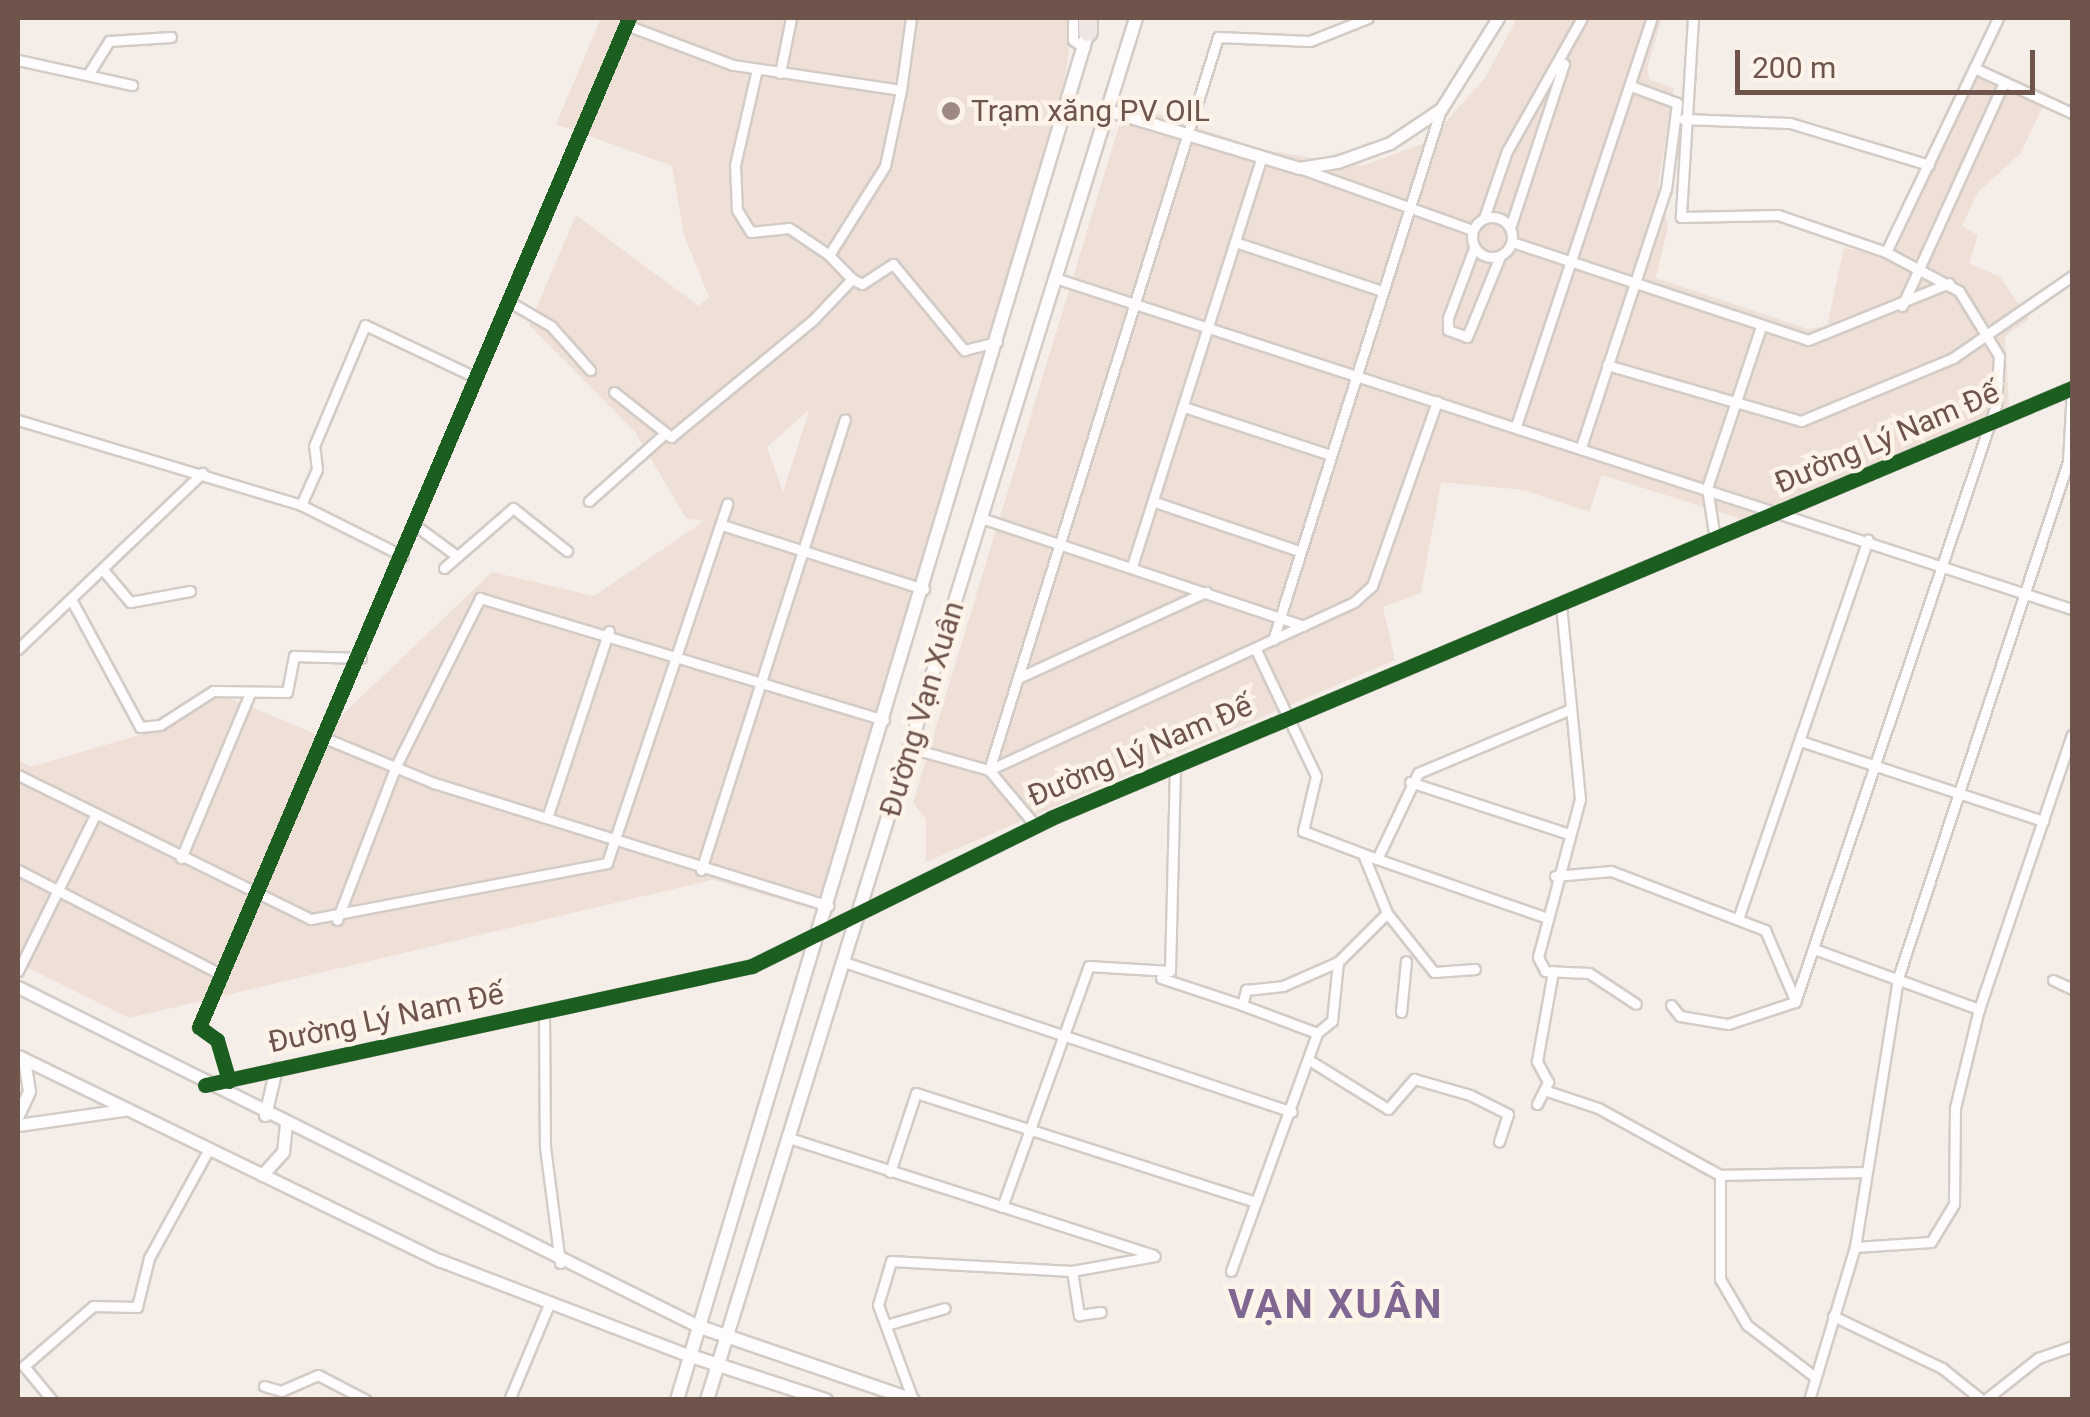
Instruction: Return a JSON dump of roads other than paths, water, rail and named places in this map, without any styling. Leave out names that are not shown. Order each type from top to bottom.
[{"type":"main road","name":"Đường Vạn Xuân","points":[[707,1400],[1136,18]]},
{"type":"main road","name":"Đường Vạn Xuân","points":[[677,1400],[999,342],[1088,29]]},
{"type":"main road","points":[[700,1327],[913,1400]]},
{"type":"main road","points":[[691,1356],[826,1400]]},
{"type":"street","points":[[780,73],[790,18]]},
{"type":"street","points":[[830,255],[885,166],[911,18]]},
{"type":"street","points":[[1073,18],[1073,40],[1088,29]]},
{"type":"street","points":[[989,770],[1134,302],[1224,32],[1310,41],[1368,18]]},
{"type":"street","points":[[1273,640],[1276,616],[1296,550],[1411,211],[1441,110],[1498,18]]},
{"type":"street","points":[[1472,230],[1484,218],[1507,150],[1582,18]]},
{"type":"street","points":[[1516,426],[1652,18]]},
{"type":"street","points":[[1581,448],[1666,189],[1693,18]]},
{"type":"street","points":[[1886,252],[1998,18]]},
{"type":"street","points":[[229,1080],[218,1040],[199,1027],[327,739],[475,377],[627,21],[757,69],[901,90]]},
{"type":"street","points":[[1472,230],[1474,248],[1448,318],[1448,330],[1467,337],[1500,256],[1512,242],[1510,228],[1574,35]]},
{"type":"street","points":[[90,72],[109,41],[171,37]]},
{"type":"street","points":[[18,60],[90,72],[132,86]]},
{"type":"street","points":[[1974,68],[2072,113]]},
{"type":"street","points":[[757,69],[734,165],[737,210],[750,232],[789,228],[830,255],[852,279],[862,284],[893,264],[964,350],[999,342]]},
{"type":"street","points":[[1902,306],[2004,82]]},
{"type":"street","points":[[1631,86],[1681,104]]},
{"type":"street","points":[[1681,104],[1679,208],[1686,221],[1778,214],[1920,266],[1949,282],[1990,334],[1999,356],[1989,426],[1879,768],[1795,1002]]},
{"type":"street","points":[[1106,110],[1300,168],[1472,230]]},
{"type":"street","points":[[1300,168],[1375,150],[1441,110]]},
{"type":"street","points":[[1683,119],[1790,123],[1928,165]]},
{"type":"street","points":[[1132,566],[1261,159]]},
{"type":"street","points":[[1484,218],[1510,228]]},
{"type":"street","points":[[1235,242],[1382,291]]},
{"type":"street","points":[[1512,242],[1761,327],[1827,338],[1949,282]]},
{"type":"street","points":[[1474,248],[1500,256]]},
{"type":"street","points":[[1607,365],[1736,406],[1801,421],[1990,334],[2072,276]]},
{"type":"street","points":[[1055,278],[1781,511],[2072,609]]},
{"type":"street","points":[[589,501],[662,436],[675,435],[852,279]]},
{"type":"street","points":[[508,301],[551,326],[590,370]]},
{"type":"street","points":[[301,505],[315,478],[314,446],[365,325],[475,377]]},
{"type":"street","points":[[1715,539],[1707,488],[1761,327]]},
{"type":"street","points":[[1809,1400],[1856,1247],[1861,1172],[1898,978],[2068,462],[2072,388]]},
{"type":"street","name":"Đường Lý Nam Đế","points":[[205,1084],[752,966],[818,938],[1035,825],[2072,388]]},
{"type":"street","points":[[614,392],[662,436]]},
{"type":"street","points":[[989,770],[1303,626],[1372,586],[1437,401]]},
{"type":"street","points":[[1184,408],[1328,454]]},
{"type":"street","points":[[701,870],[845,419]]},
{"type":"street","points":[[18,420],[301,505],[404,556]]},
{"type":"street","points":[[18,649],[104,571],[202,473]]},
{"type":"street","points":[[1155,502],[1296,550]]},
{"type":"street","points":[[18,775],[260,896],[337,920],[607,863],[618,844],[727,504]]},
{"type":"street","points":[[444,568],[517,508],[567,551]]},
{"type":"street","points":[[981,518],[1303,626]]},
{"type":"street","points":[[722,525],[924,589]]},
{"type":"street","points":[[416,526],[457,556]]},
{"type":"street","points":[[1738,919],[1802,742],[1868,540]]},
{"type":"street","points":[[104,571],[130,602],[190,591]]},
{"type":"street","points":[[1018,678],[1208,592]]},
{"type":"street","points":[[337,920],[395,768],[480,598],[609,631],[884,720]]},
{"type":"street","points":[[72,600],[140,727],[171,720],[213,691],[290,690],[294,656],[361,658]]},
{"type":"street","points":[[1560,605],[1580,799],[1542,916],[1538,957],[1554,971],[1589,973],[1636,1004]]},
{"type":"street","points":[[547,818],[609,631]]},
{"type":"street","points":[[1256,648],[1317,783],[1304,831],[1542,916]]},
{"type":"street","points":[[181,858],[250,693]]},
{"type":"street","points":[[1376,859],[1410,782],[1572,709]]},
{"type":"street","points":[[1856,1247],[1931,1242],[1954,1204],[1955,1108],[1979,1009],[2072,736]]},
{"type":"street","points":[[327,739],[395,768],[618,844],[828,906]]},
{"type":"street","points":[[1802,742],[2044,821]]},
{"type":"street","points":[[910,748],[989,770],[1035,825]]},
{"type":"street","points":[[1161,978],[1170,972],[1173,932],[1175,765]]},
{"type":"street","points":[[1410,782],[1569,834]]},
{"type":"street","points":[[18,972],[94,815]]},
{"type":"street","points":[[1363,854],[1407,954],[1434,972],[1475,968]]},
{"type":"street","points":[[18,870],[220,974]]},
{"type":"street","points":[[1555,876],[1611,871],[1738,919],[1777,940],[1795,1002]]},
{"type":"street","points":[[1242,1005],[1249,986],[1283,986],[1338,962],[1387,913]]},
{"type":"street","points":[[1814,950],[1979,1009]]},
{"type":"street","points":[[1401,1012],[1407,954]]},
{"type":"street","points":[[844,962],[1292,1112]]},
{"type":"street","points":[[1231,1271],[1318,1032],[1332,1021],[1338,962]]},
{"type":"street","points":[[1002,1207],[1027,1129],[1093,964],[1161,978],[1318,1032]]},
{"type":"street","points":[[1537,1104],[1549,1078],[1538,1060],[1554,971]]},
{"type":"street","points":[[2052,980],[2072,990]]},
{"type":"street","points":[[18,987],[560,1263],[700,1327]]},
{"type":"street","points":[[1670,1005],[1680,1016],[1728,1024],[1795,1002]]},
{"type":"street","points":[[544,1013],[544,1147],[560,1263]]},
{"type":"street","points":[[20,1058],[262,1174],[550,1302],[691,1356]]},
{"type":"street","points":[[18,1115],[29,1090],[20,1058]]},
{"type":"street","points":[[1309,1060],[1388,1109],[1414,1078],[1470,1095],[1508,1114],[1499,1142]]},
{"type":"street","name":"Đường Lý Nam Đế","points":[[265,1114],[276,1068]]},
{"type":"street","points":[[1544,1090],[1598,1108],[1720,1175],[1861,1172]]},
{"type":"street","points":[[890,1172],[916,1092],[1255,1202]]},
{"type":"street","points":[[18,1125],[128,1110]]},
{"type":"street","points":[[262,1174],[284,1152],[286,1125]]},
{"type":"street","points":[[789,1138],[1155,1256],[1072,1271],[890,1261],[878,1306],[913,1400]]},
{"type":"street","points":[[52,1400],[24,1366],[98,1303],[137,1307],[148,1258],[209,1149]]},
{"type":"street","points":[[1720,1175],[1720,1279],[1748,1325],[1815,1377]]},
{"type":"street","points":[[1072,1271],[1079,1315],[1101,1312]]},
{"type":"street","points":[[509,1400],[550,1302]]},
{"type":"street","points":[[886,1326],[946,1308]]},
{"type":"street","points":[[1833,1316],[1942,1368],[1984,1400],[2038,1358],[2072,1346]]},
{"type":"street","points":[[264,1386],[281,1391],[318,1374],[366,1400]]},
{"type":"place","name":"Trạm xăng PV OIL","points":[[951,111]]},
{"type":"district","name":"VẠN XUÂN","points":[[1336,1305]]}]
